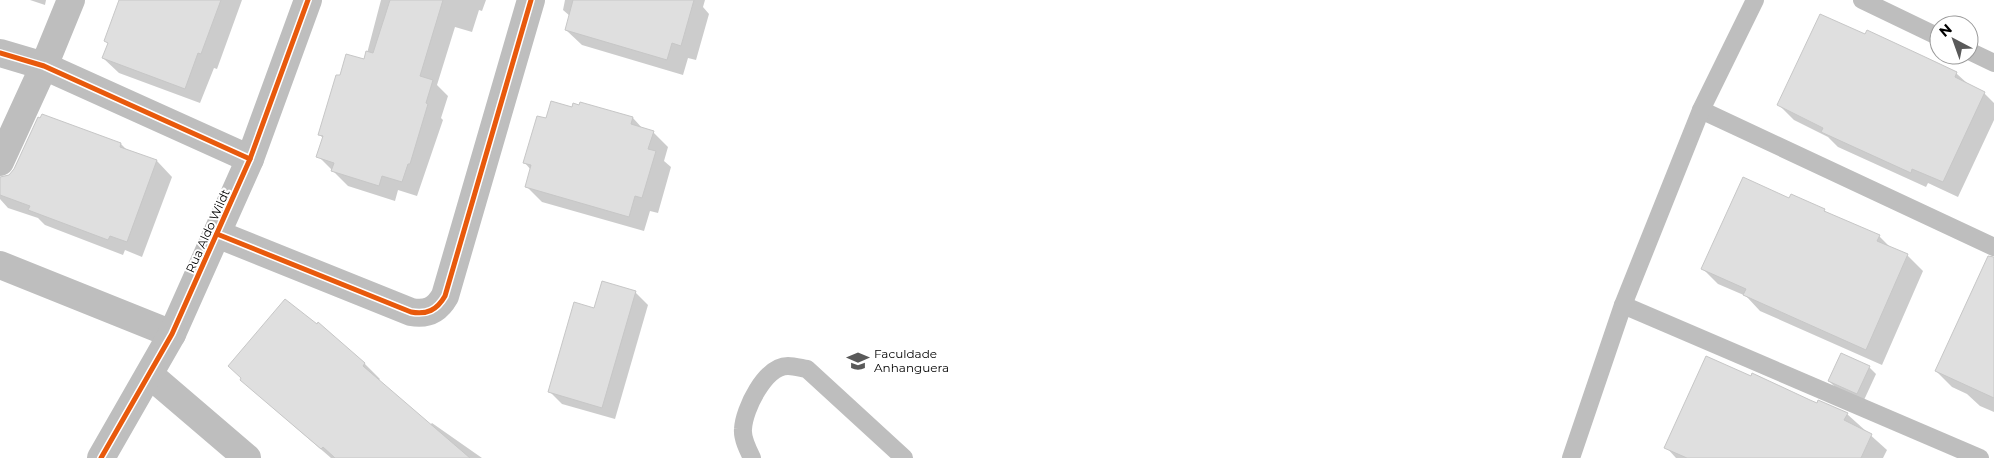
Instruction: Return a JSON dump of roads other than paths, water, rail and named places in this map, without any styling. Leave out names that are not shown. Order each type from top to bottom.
[{"type":"street","points":[[0,162],[44,66],[71,0]]},
{"type":"street","name":"Rua Aldo Wildt","points":[[101,458],[172,334],[250,159],[308,0]]},
{"type":"street","points":[[217,234],[411,312],[422,314],[431,311],[440,304],[445,296],[531,0]]},
{"type":"street","points":[[0,53],[44,66],[250,159]]},
{"type":"street","points":[[0,265],[172,334]]},
{"type":"street","points":[[150,375],[247,458]]},
{"type":"lane","points":[[1571,458],[1623,305],[1700,110],[1755,0]]},
{"type":"lane","points":[[1862,0],[1929,32]]},
{"type":"lane","points":[[1979,56],[1994,63]]},
{"type":"lane","points":[[1700,110],[1994,247]]},
{"type":"lane","points":[[1623,305],[1980,458]]},
{"type":"lane","points":[[752,458],[747,447],[743,429],[752,396],[770,374],[786,366],[807,369],[904,458]]},
{"type":"place","name":"Faculdade Anhanguera","points":[[858,361]]}]
